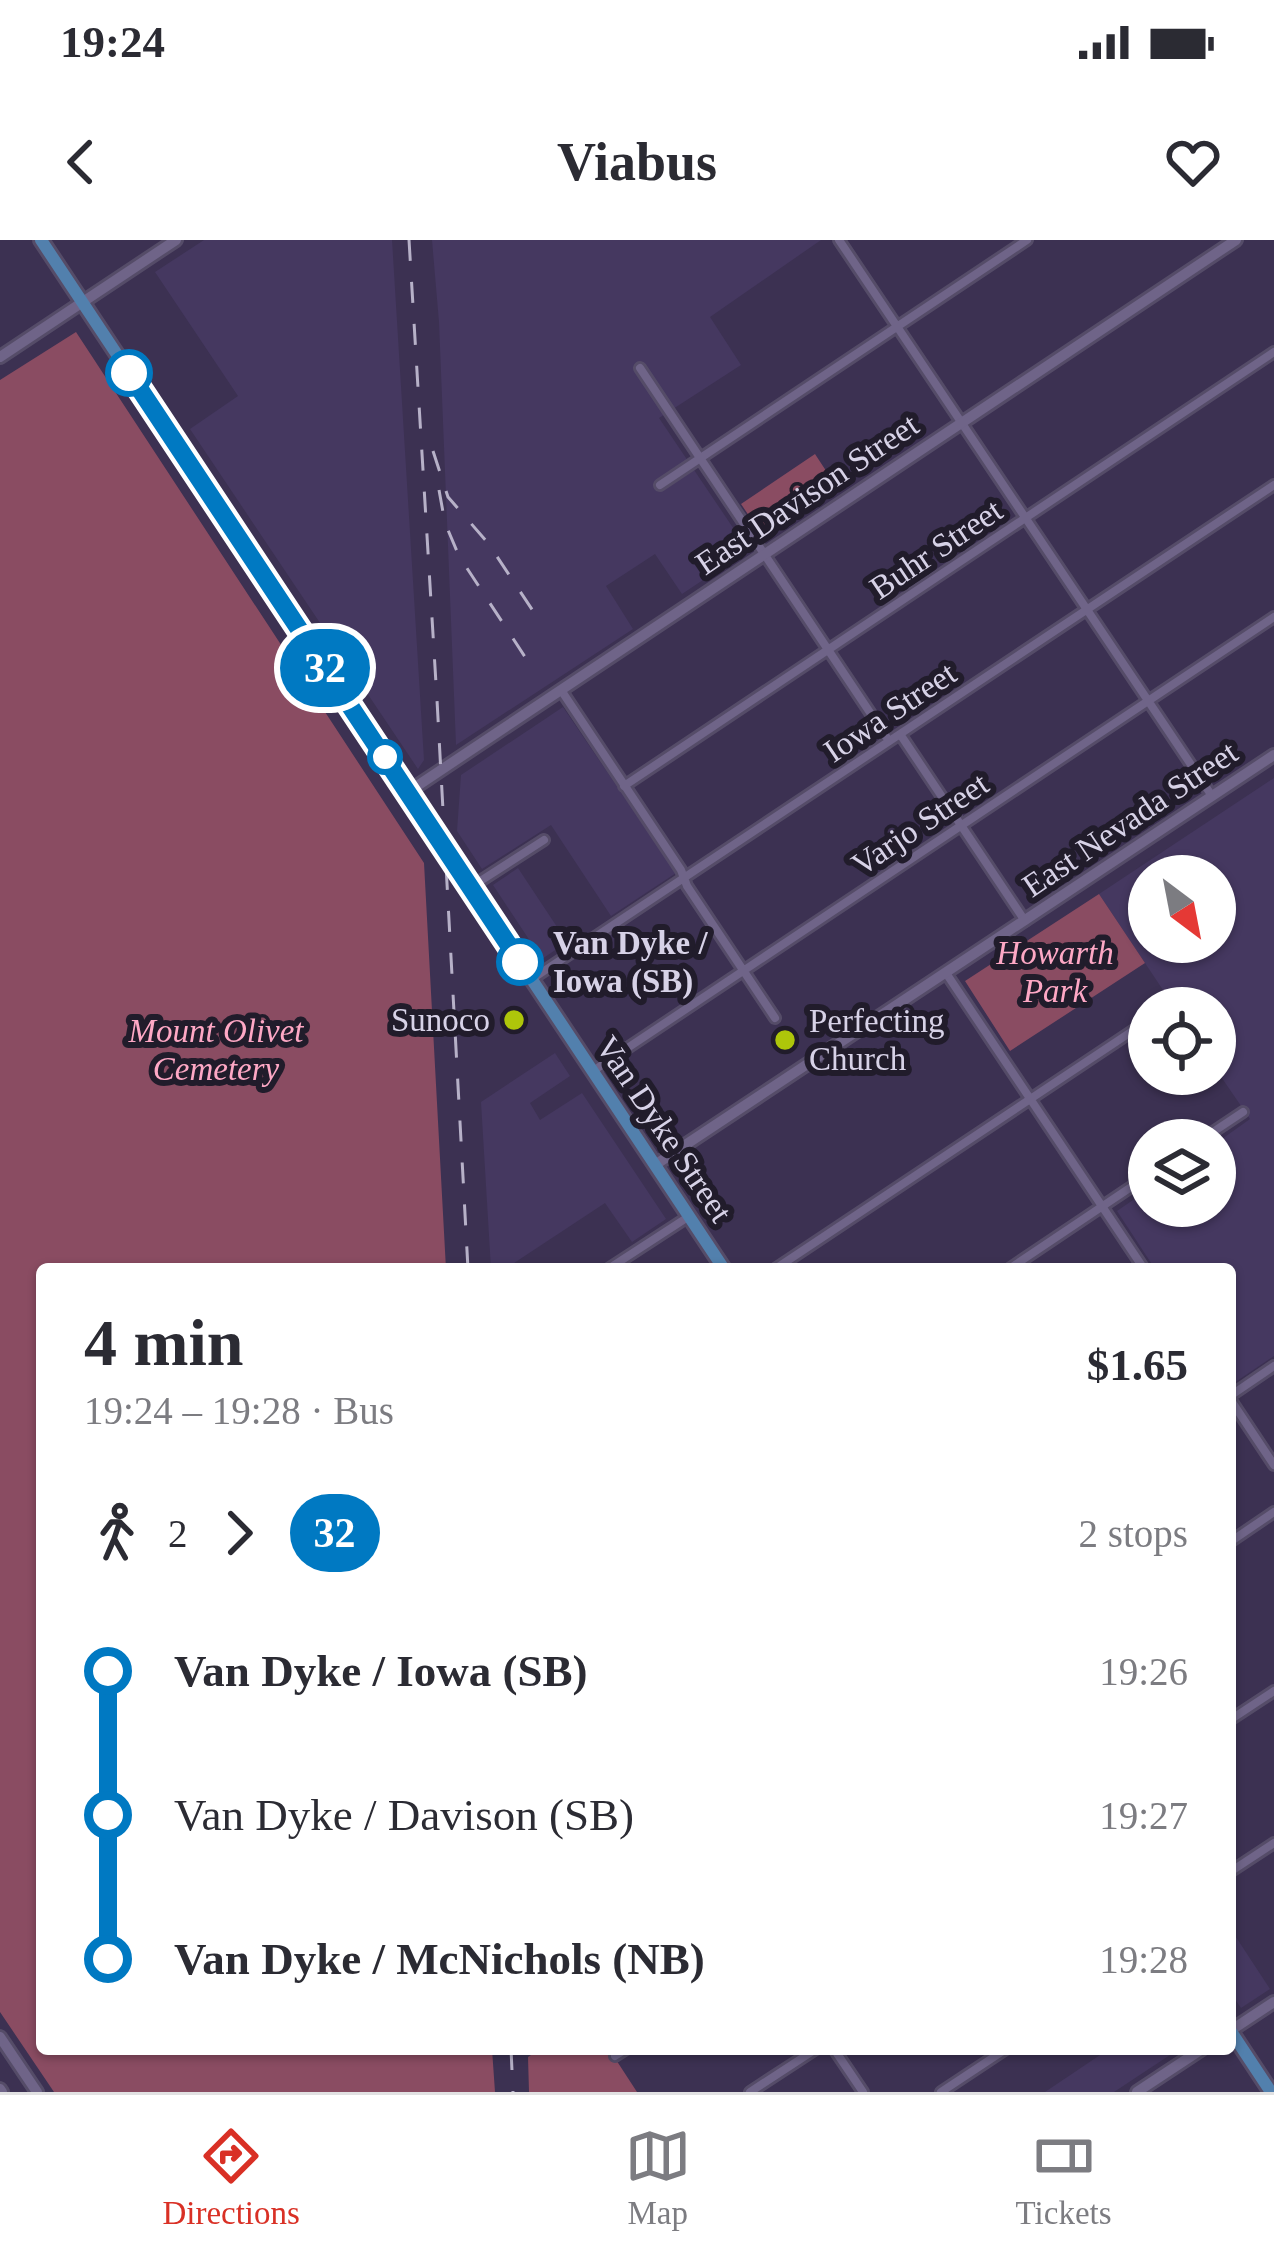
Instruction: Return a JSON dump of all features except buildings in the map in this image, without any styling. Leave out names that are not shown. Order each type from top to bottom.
[{"type":"main road","name":"Van Dyke Street","points":[[40,240],[720,1263]]},
{"type":"main road","points":[[0,357],[176,240]]},
{"type":"main road","name":"East Davison Street","points":[[408,792],[1236,240]]},
{"type":"main road","name":"East Nevada Street","points":[[655,1165],[1274,755]]},
{"type":"main road","points":[[1236,2027],[1274,2002]]},
{"type":"main road","points":[[0,2037],[37,2092]]},
{"type":"main road","points":[[1236,2040],[1270,2092]]},
{"type":"main road","points":[[1137,2092],[1193,2055]]},
{"type":"street","points":[[839,240],[1212,796]]},
{"type":"street","points":[[661,485],[1027,240]]},
{"type":"street","name":"Buhr Street","points":[[624,786],[1274,352]]},
{"type":"street","points":[[640,368],[889,741]]},
{"type":"street","name":"Iowa Street","points":[[532,979],[1274,484]]},
{"type":"street","name":"Varjo Street","points":[[593,1071],[1274,617]]},
{"type":"street","points":[[561,690],[775,1018]]},
{"type":"street","points":[[899,734],[1025,921]]},
{"type":"street","points":[[471,887],[544,840]]},
{"type":"street","points":[[946,973],[1140,1263]]},
{"type":"street","points":[[784,1263],[1128,1034]]},
{"type":"street","points":[[1232,1119],[1243,1112]]},
{"type":"street","points":[[1018,1263],[1128,1189]]},
{"type":"street","points":[[617,1263],[689,1216]]},
{"type":"street","points":[[1236,1394],[1274,1366]]},
{"type":"street","points":[[1236,1407],[1274,1466]]},
{"type":"street","points":[[1236,1538],[1274,1512]]},
{"type":"street","points":[[1236,1716],[1274,1691]]},
{"type":"street","points":[[1236,1868],[1274,1843]]},
{"type":"street","points":[[750,2092],[807,2055]]},
{"type":"street","points":[[838,2055],[863,2092]]},
{"type":"street","points":[[941,2092],[997,2055]]},
{"type":"shaded area","points":[[204,240],[392,240],[424,760],[418,769],[190,429],[238,396],[155,272]]},
{"type":"shaded area","points":[[432,240],[821,240],[710,317],[741,365],[659,418],[748,550],[682,594],[655,554],[606,586],[633,629],[456,745],[439,322]]},
{"type":"shaded area","points":[[563,707],[676,873],[611,916],[551,825],[482,869],[457,831],[461,775]]},
{"type":"shaded area","points":[[1274,778],[1274,1356],[1236,1382],[1236,1263],[1151,1263],[1117,1211],[1128,1203],[1128,1227],[1236,1227],[1236,1129],[1250,1119],[1234,1095],[1236,987],[1161,987],[1145,963],[1236,963],[1236,855],[1158,855]]},
{"type":"shaded area","points":[[518,868],[567,942],[542,959],[493,885]]},
{"type":"shaded area","points":[[1128,875],[1128,938],[1099,894]]},
{"type":"shaded area","points":[[555,1053],[570,1076],[530,1103],[540,1120],[582,1093],[666,1219],[632,1242],[605,1203],[514,1263],[491,1263],[481,1102]]},
{"type":"shaded area","points":[[1236,1937],[1270,1989],[1241,2008],[1236,2001]]},
{"type":"shaded area","points":[[1100,2055],[1170,2055],[1114,2092],[1045,2092]]},
{"type":"green space","name":"Mount Olivet Cemetery","points":[[76,332],[424,863],[446,1263],[36,1263],[36,2055],[492,2055],[495,2092],[54,2092],[0,2012],[0,380]]},
{"type":"green space","points":[[815,454],[838,489],[764,538],[741,504]]},
{"type":"green space","name":"Howarth Park","points":[[1099,894],[1128,938],[1128,963],[1145,963],[1010,1051],[965,981]]},
{"type":"green space","points":[[613,2055],[637,2092],[529,2092],[528,2057]]},
{"type":"railway","points":[[409,240],[468,1263]]},
{"type":"railway","points":[[433,451],[448,497],[488,543],[537,617]]},
{"type":"railway","points":[[439,490],[445,523],[459,556],[531,666]]},
{"type":"railway","points":[[511,2055],[513,2092]]},
{"type":"bus line","name":"32","points":[[129,373],[520,962]]},
{"type":"place","name":"Van Dyke / Iowa (SB)","points":[[520,962]]},
{"type":"place","name":"Sunoco","points":[[514,1020]]},
{"type":"place","name":"Perfecting Church","points":[[785,1040]]}]
